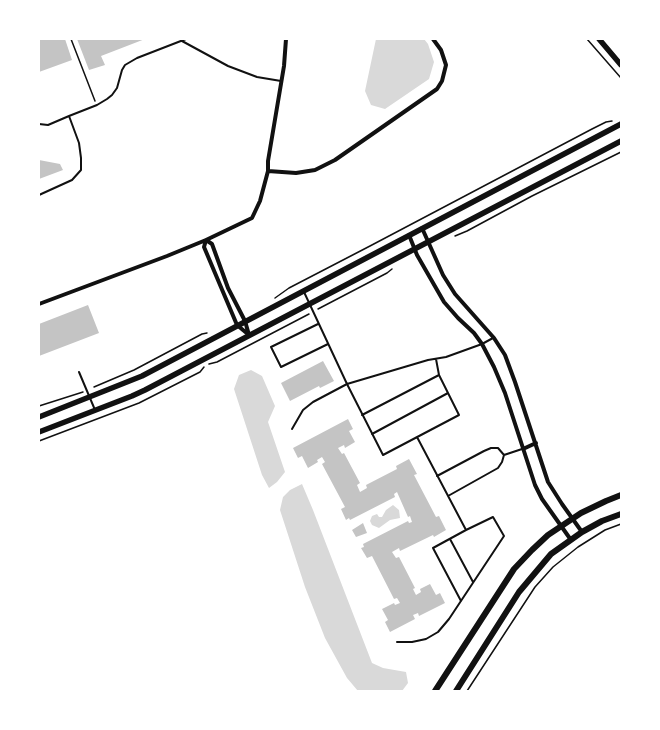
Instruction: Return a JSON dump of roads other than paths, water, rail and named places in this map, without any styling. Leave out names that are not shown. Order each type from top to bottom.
[{"type":"main road","points":[[435,691],[514,569],[543,540],[560,526],[572,518],[621,495]]},
{"type":"main road","points":[[456,691],[519,592],[551,554],[582,532],[602,521],[621,514]]},
{"type":"street","points":[[39,304],[167,256],[206,240],[252,218],[260,201],[268,172],[268,161],[282,81],[286,39]]},
{"type":"street","points":[[268,172],[296,173],[315,170],[335,160],[437,89],[442,80],[446,65],[441,50],[433,39]]},
{"type":"street","points":[[599,39],[621,65]]},
{"type":"street","points":[[39,417],[90,398],[142,376],[621,124]]},
{"type":"street","points":[[39,432],[139,393],[621,141]]},
{"type":"street","points":[[422,228],[443,276],[455,294],[494,338],[508,362],[548,482],[582,532]]},
{"type":"street","points":[[409,235],[444,302],[474,333],[482,344],[505,393],[535,485],[542,499],[571,540]]},
{"type":"street","points":[[206,240],[212,244],[228,288],[245,322],[249,335]]},
{"type":"street","points":[[206,240],[204,247],[237,325],[249,335]]},
{"type":"street","points":[[523,449],[536,443]]},
{"type":"lane","points":[[39,124],[48,125],[97,105],[107,99],[117,88],[125,65],[137,58],[182,42],[186,39]]},
{"type":"lane","points":[[182,42],[228,66],[257,76],[282,81]]},
{"type":"lane","points":[[39,195],[72,180],[81,170],[79,143],[69,116]]},
{"type":"lane","points":[[303,291],[362,415],[383,455],[459,415],[439,375],[436,359]]},
{"type":"lane","points":[[318,324],[271,347],[281,367],[328,344]]},
{"type":"lane","points":[[292,429],[303,410],[313,402],[347,384],[428,360],[446,358],[494,338]]},
{"type":"lane","points":[[79,372],[95,411]]},
{"type":"lane","points":[[362,415],[439,375]]},
{"type":"lane","points":[[372,434],[448,393]]},
{"type":"lane","points":[[417,437],[466,530]]},
{"type":"lane","points":[[437,476],[491,448],[498,448],[504,455]]},
{"type":"lane","points":[[504,455],[523,449]]},
{"type":"lane","points":[[448,496],[498,468],[504,455]]},
{"type":"lane","points":[[397,642],[412,642],[426,639],[438,632],[449,619],[461,601],[473,582],[504,536],[493,517],[433,548],[461,601]]},
{"type":"lane","points":[[450,539],[473,582]]}]
